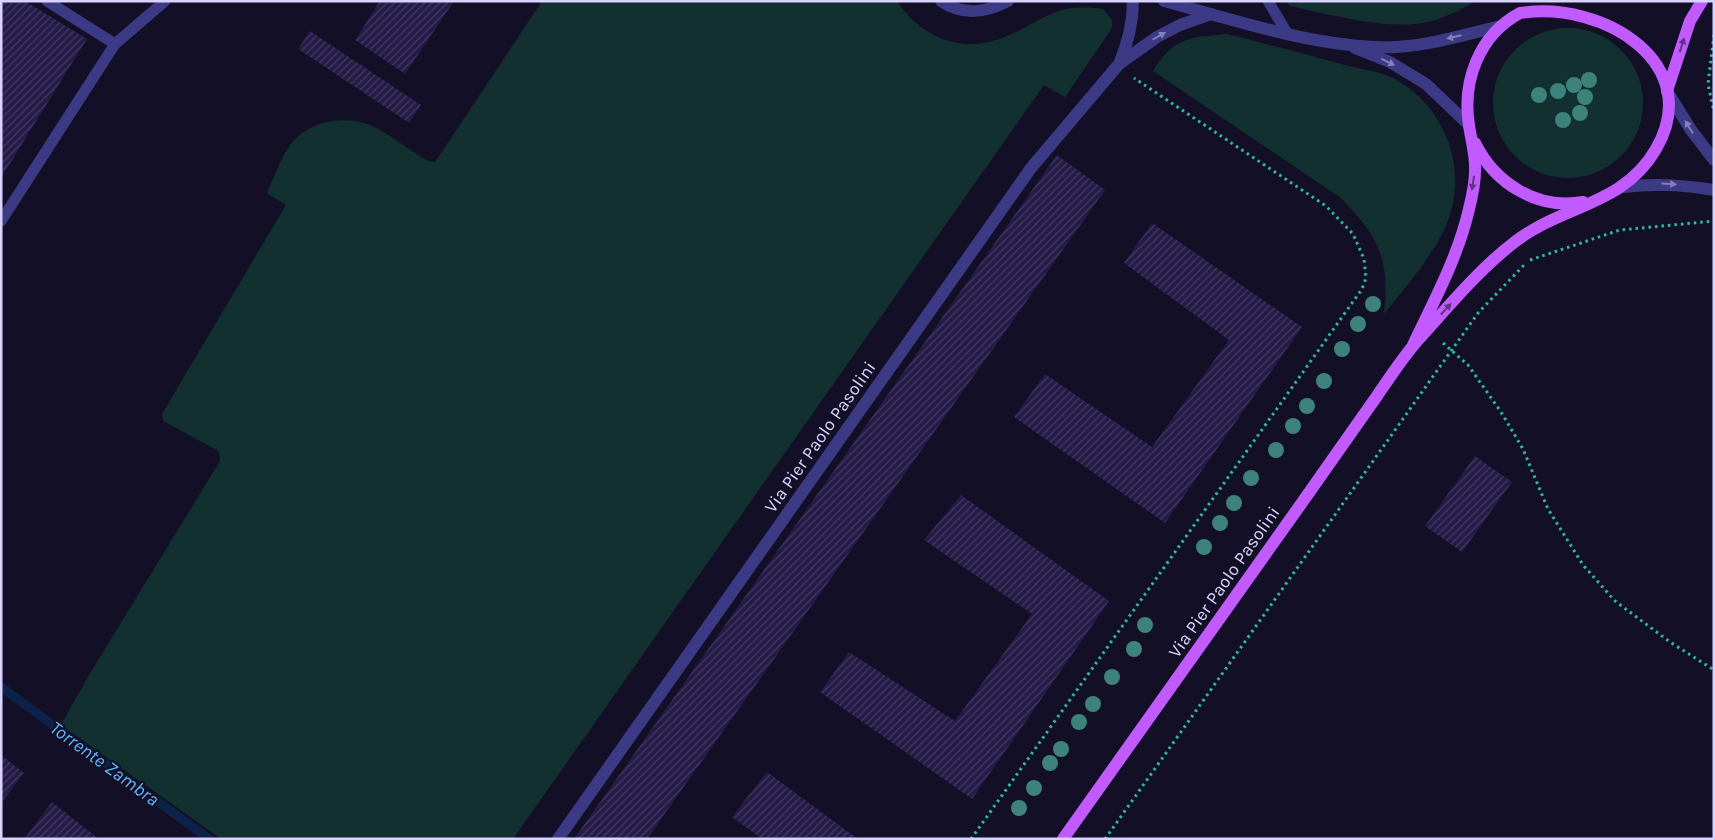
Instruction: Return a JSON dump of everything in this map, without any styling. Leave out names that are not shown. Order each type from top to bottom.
[{"type":"main road","name":"Via Pier Paolo Pasolini","points":[[1667,91],[1690,21],[1702,1]]},
{"type":"main road","name":"Via Pier Paolo Pasolini","points":[[1413,345],[1460,246],[1470,205],[1475,170],[1466,97],[1472,70],[1484,46],[1501,26],[1521,12],[1544,4],[1576,2]]},
{"type":"main road","name":"Via Pier Paolo Pasolini","points":[[1063,839],[1413,345],[1487,265],[1518,239],[1538,226],[1624,187],[1644,168],[1659,145],[1667,119],[1667,91],[1660,66],[1650,45],[1639,31],[1624,19]]},
{"type":"main road","name":"Via Pier Paolo Pasolini","points":[[1470,129],[1490,167],[1507,184],[1527,196],[1550,202],[1574,204],[1608,195]]},
{"type":"street","points":[[941,1],[960,10],[975,12],[990,10],[1006,2]]},
{"type":"street","name":"Via Pier Paolo Pasolini","points":[[1118,65],[1128,42],[1133,19],[1133,1]]},
{"type":"street","points":[[1164,1],[1287,33],[1343,44],[1396,47],[1501,26]]},
{"type":"street","name":"Via Pier Paolo Pasolini","points":[[558,839],[1031,168],[1118,65],[1157,37],[1180,25],[1211,14]]},
{"type":"street","points":[[1343,44],[1390,62],[1419,80],[1470,129]]},
{"type":"street","points":[[1667,91],[1691,130],[1714,160]]},
{"type":"street","points":[[1624,187],[1655,183],[1714,190]]},
{"type":"lane","points":[[47,1],[115,44]]},
{"type":"lane","points":[[1,221],[115,44],[165,1]]},
{"type":"lane","points":[[1268,1],[1287,33]]},
{"type":"path","points":[[1714,35],[1708,84],[1714,112]]},
{"type":"path","points":[[971,839],[1350,305],[1366,278],[1364,259],[1353,234],[1326,206],[1118,65]]},
{"type":"path","points":[[1105,839],[1478,313],[1529,260],[1620,230],[1714,221]]},
{"type":"path","points":[[1426,332],[1452,349],[1468,365],[1501,412],[1523,449],[1548,509],[1583,565],[1615,601],[1670,642],[1714,670]]},
{"type":"green space","points":[[542,1],[897,1],[916,23],[927,31],[940,38],[967,44],[996,40],[1010,35],[1046,16],[1071,8],[1103,9],[1112,20],[1112,28],[1065,97],[1044,85],[513,839],[221,839],[61,725],[89,675],[220,461],[219,452],[163,421],[162,414],[286,205],[268,194],[268,190],[283,156],[295,139],[311,127],[332,121],[353,121],[372,126],[428,161],[435,162]]},
{"type":"green space","points":[[1286,1],[1476,1],[1437,20],[1409,25],[1375,23],[1339,17],[1290,6]]},
{"type":"green space","points":[[1568,28],[1583,29],[1597,34],[1621,50],[1637,74],[1642,88],[1642,118],[1637,132],[1621,156],[1597,172],[1583,177],[1568,178],[1553,177],[1539,172],[1515,156],[1499,132],[1494,118],[1493,103],[1494,88],[1499,74],[1515,50],[1539,34],[1553,29]]},
{"type":"green space","points":[[1227,34],[1393,78],[1412,91],[1429,107],[1441,126],[1450,146],[1454,168],[1455,190],[1451,212],[1442,234],[1429,255],[1415,276],[1384,314],[1385,278],[1379,250],[1365,225],[1341,198],[1153,71],[1168,51],[1184,41],[1193,38]]},
{"type":"building","points":[[1,1],[25,1],[87,39],[1,178]]},
{"type":"building","points":[[380,1],[454,1],[405,74],[355,40]]},
{"type":"building","points":[[310,31],[421,105],[409,123],[298,49]]},
{"type":"building","points":[[1057,155],[1105,190],[647,839],[574,839]]},
{"type":"building","points":[[1152,223],[1302,327],[1165,523],[1014,417],[1045,374],[1152,447],[1229,340],[1124,263]]},
{"type":"building","points":[[1475,456],[1512,482],[1462,552],[1425,526]]},
{"type":"building","points":[[961,495],[1109,601],[972,799],[820,692],[849,652],[955,721],[1032,614],[924,540]]},
{"type":"building","points":[[1,755],[24,773],[1,803]]},
{"type":"building","points":[[767,772],[858,839],[762,839],[732,817]]},
{"type":"building","points":[[52,802],[99,839],[24,839]]},
{"type":"waterway","name":"Torrente Zambra","points":[[1,687],[209,839]]}]
